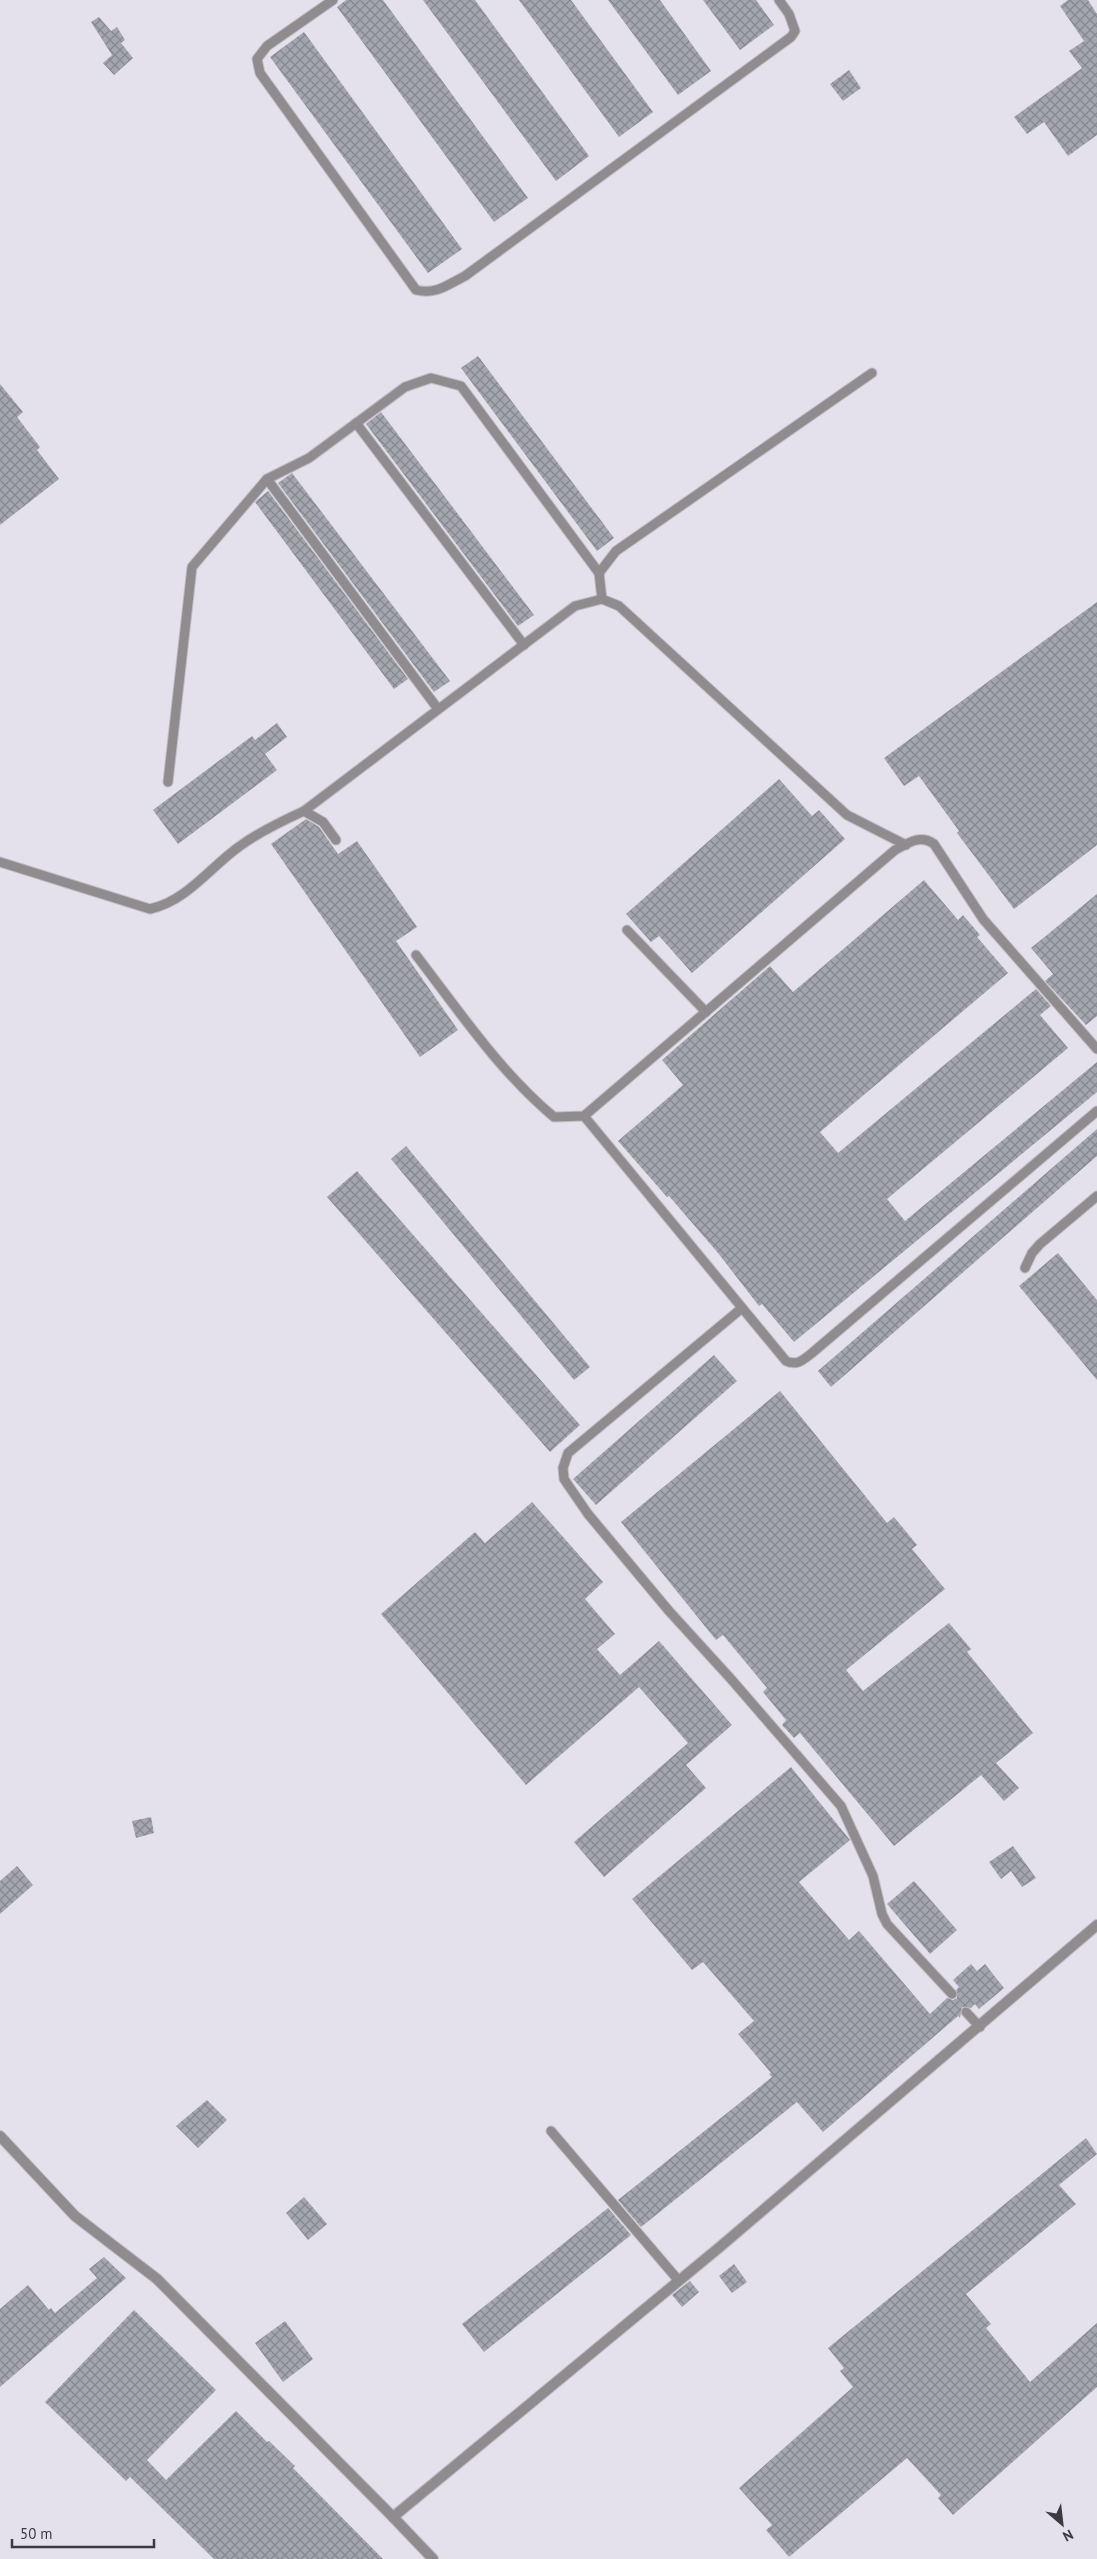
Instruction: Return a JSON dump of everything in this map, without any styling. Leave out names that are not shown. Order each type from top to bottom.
[{"type":"street","points":[[392,2516],[679,2281],[980,2027],[1097,1924]]},
{"type":"street","points":[[0,2136],[75,2216],[157,2279],[433,2559]]},
{"type":"lane","points":[[333,0],[267,46],[257,59],[260,73],[416,290],[425,292],[435,292],[465,276],[791,37],[795,31],[779,0]]},
{"type":"lane","points":[[599,573],[616,551],[872,373]]},
{"type":"lane","points":[[168,782],[192,568],[267,479],[310,458],[405,387],[431,378],[461,386],[599,573],[602,599]]},
{"type":"lane","points":[[356,423],[524,644]]},
{"type":"lane","points":[[267,479],[438,709]]},
{"type":"lane","points":[[0,862],[150,909],[166,906],[184,894],[241,845],[304,811],[575,606],[602,599],[619,606],[847,815],[906,844]]},
{"type":"lane","points":[[304,811],[323,822],[336,840]]},
{"type":"lane","points":[[416,955],[481,1040],[537,1103],[554,1117],[584,1116],[895,850],[914,840],[927,839],[934,844],[984,919],[1097,1049]]},
{"type":"lane","points":[[627,930],[706,1012]]},
{"type":"lane","points":[[584,1116],[786,1361],[793,1364],[800,1362],[1097,1111]]},
{"type":"lane","points":[[1025,1268],[1032,1253],[1040,1244],[1097,1196]]},
{"type":"lane","points":[[742,1308],[568,1453],[562,1468],[564,1479],[588,1514],[663,1603],[841,1806],[874,1876],[882,1914],[887,1924],[952,1994]]},
{"type":"lane","points":[[966,2012],[980,2027]]},
{"type":"lane","points":[[552,2131],[679,2281]]},
{"type":"building","points":[[346,0],[383,0],[528,198],[494,222],[337,7]]},
{"type":"building","points":[[423,0],[475,0],[589,156],[556,181]]},
{"type":"building","points":[[519,0],[571,0],[653,112],[619,137]]},
{"type":"building","points":[[608,0],[660,0],[711,71],[678,95]]},
{"type":"building","points":[[703,0],[756,0],[774,25],[740,50]]},
{"type":"building","points":[[1068,0],[1088,0],[1097,14],[1097,135],[1068,156],[1044,122],[1027,134],[1014,117],[1082,68],[1069,51],[1084,41],[1060,6]]},
{"type":"building","points":[[99,17],[111,31],[117,27],[125,40],[121,43],[133,58],[114,75],[103,63],[112,55],[91,22]]},
{"type":"building","points":[[304,32],[462,249],[428,273],[270,57]]},
{"type":"building","points":[[849,70],[861,88],[843,101],[830,84]]},
{"type":"building","points":[[478,356],[614,538],[597,551],[461,368]]},
{"type":"building","points":[[0,384],[23,412],[17,417],[40,447],[37,450],[59,479],[0,525]]},
{"type":"building","points":[[381,412],[534,615],[518,626],[366,424]]},
{"type":"building","points":[[292,473],[450,681],[434,692],[278,483]]},
{"type":"building","points":[[268,491],[408,679],[394,689],[255,502]]},
{"type":"building","points":[[1097,602],[1097,845],[1014,909],[957,833],[959,831],[919,776],[904,786],[884,758]]},
{"type":"building","points":[[277,723],[287,737],[265,754],[277,770],[178,844],[153,810],[252,736],[255,740]]},
{"type":"building","points":[[779,779],[812,816],[819,810],[845,839],[692,973],[659,936],[651,942],[626,914]]},
{"type":"building","points":[[306,819],[319,827],[338,854],[357,841],[417,927],[396,941],[458,1030],[420,1057],[271,844]]},
{"type":"building","points":[[924,880],[958,920],[963,915],[980,935],[977,937],[1008,973],[820,1132],[838,1153],[1036,989],[1051,1006],[1040,1015],[1068,1048],[887,1199],[905,1221],[1097,1062],[1097,1092],[794,1342],[762,1304],[759,1306],[718,1253],[618,1141],[683,1085],[662,1060],[770,966],[793,992]]},
{"type":"building","points":[[1097,894],[1097,1016],[1086,1025],[1045,981],[1053,974],[1031,948]]},
{"type":"building","points":[[1097,1129],[1097,1156],[831,1387],[818,1371]]},
{"type":"building","points":[[406,1146],[590,1367],[574,1380],[391,1159]]},
{"type":"building","points":[[357,1171],[580,1425],[550,1452],[327,1197]]},
{"type":"building","points":[[1058,1253],[1097,1300],[1097,1380],[1019,1286]]},
{"type":"building","points":[[714,1355],[737,1381],[596,1505],[573,1479]]},
{"type":"building","points":[[780,1391],[887,1523],[894,1517],[917,1545],[912,1549],[945,1589],[846,1670],[863,1691],[949,1623],[971,1649],[967,1652],[1033,1733],[996,1763],[1019,1788],[1004,1801],[981,1775],[894,1846],[800,1733],[794,1738],[782,1725],[786,1720],[763,1692],[767,1688],[723,1635],[716,1640],[621,1522]]},
{"type":"building","points":[[532,1502],[603,1582],[585,1599],[615,1634],[597,1649],[620,1675],[659,1641],[732,1725],[686,1765],[706,1788],[604,1877],[574,1842],[688,1743],[639,1687],[526,1785],[381,1614],[475,1532],[485,1543]]},
{"type":"building","points":[[791,1767],[850,1840],[799,1882],[849,1940],[859,1931],[930,2014],[947,1998],[953,2000],[957,1998],[956,1990],[959,1987],[953,1980],[971,1964],[977,1971],[985,1964],[1004,1988],[979,2009],[975,2004],[971,2008],[962,2007],[960,2018],[958,2016],[823,2132],[797,2102],[641,2227],[618,2200],[772,2077],[769,2074],[771,2073],[738,2034],[754,2021],[703,1962],[692,1970],[632,1899]]},
{"type":"building","points":[[151,1817],[154,1833],[136,1838],[132,1821]]},
{"type":"building","points":[[1013,1846],[1036,1878],[1022,1887],[1011,1871],[1001,1879],[989,1862]]},
{"type":"building","points":[[17,1866],[33,1885],[0,1914],[0,1881]]},
{"type":"building","points":[[914,1881],[957,1930],[930,1954],[887,1904]]},
{"type":"building","points":[[207,2100],[227,2120],[198,2148],[176,2126]]},
{"type":"building","points":[[1086,2138],[1097,2154],[1059,2185],[1076,2204],[966,2294],[991,2324],[986,2328],[1030,2382],[1097,2323],[1097,2387],[953,2515],[938,2498],[941,2495],[907,2458],[789,2557],[766,2530],[772,2525],[739,2488],[853,2387],[840,2371],[844,2368],[828,2348]]},
{"type":"building","points":[[304,2197],[327,2224],[308,2240],[286,2213]]},
{"type":"building","points":[[608,2208],[631,2235],[484,2352],[462,2324]]},
{"type":"building","points":[[104,2257],[126,2278],[0,2387],[0,2309],[28,2285],[49,2310],[51,2308],[55,2313],[97,2278],[89,2269]]},
{"type":"building","points":[[734,2264],[747,2282],[732,2293],[719,2276]]},
{"type":"building","points":[[690,2281],[699,2292],[682,2307],[672,2295]]},
{"type":"building","points":[[134,2310],[216,2390],[147,2460],[166,2480],[236,2411],[267,2442],[269,2441],[295,2466],[293,2468],[383,2559],[214,2559],[130,2477],[126,2481],[45,2402]]},
{"type":"building","points":[[285,2321],[313,2359],[283,2382],[255,2343]]}]
